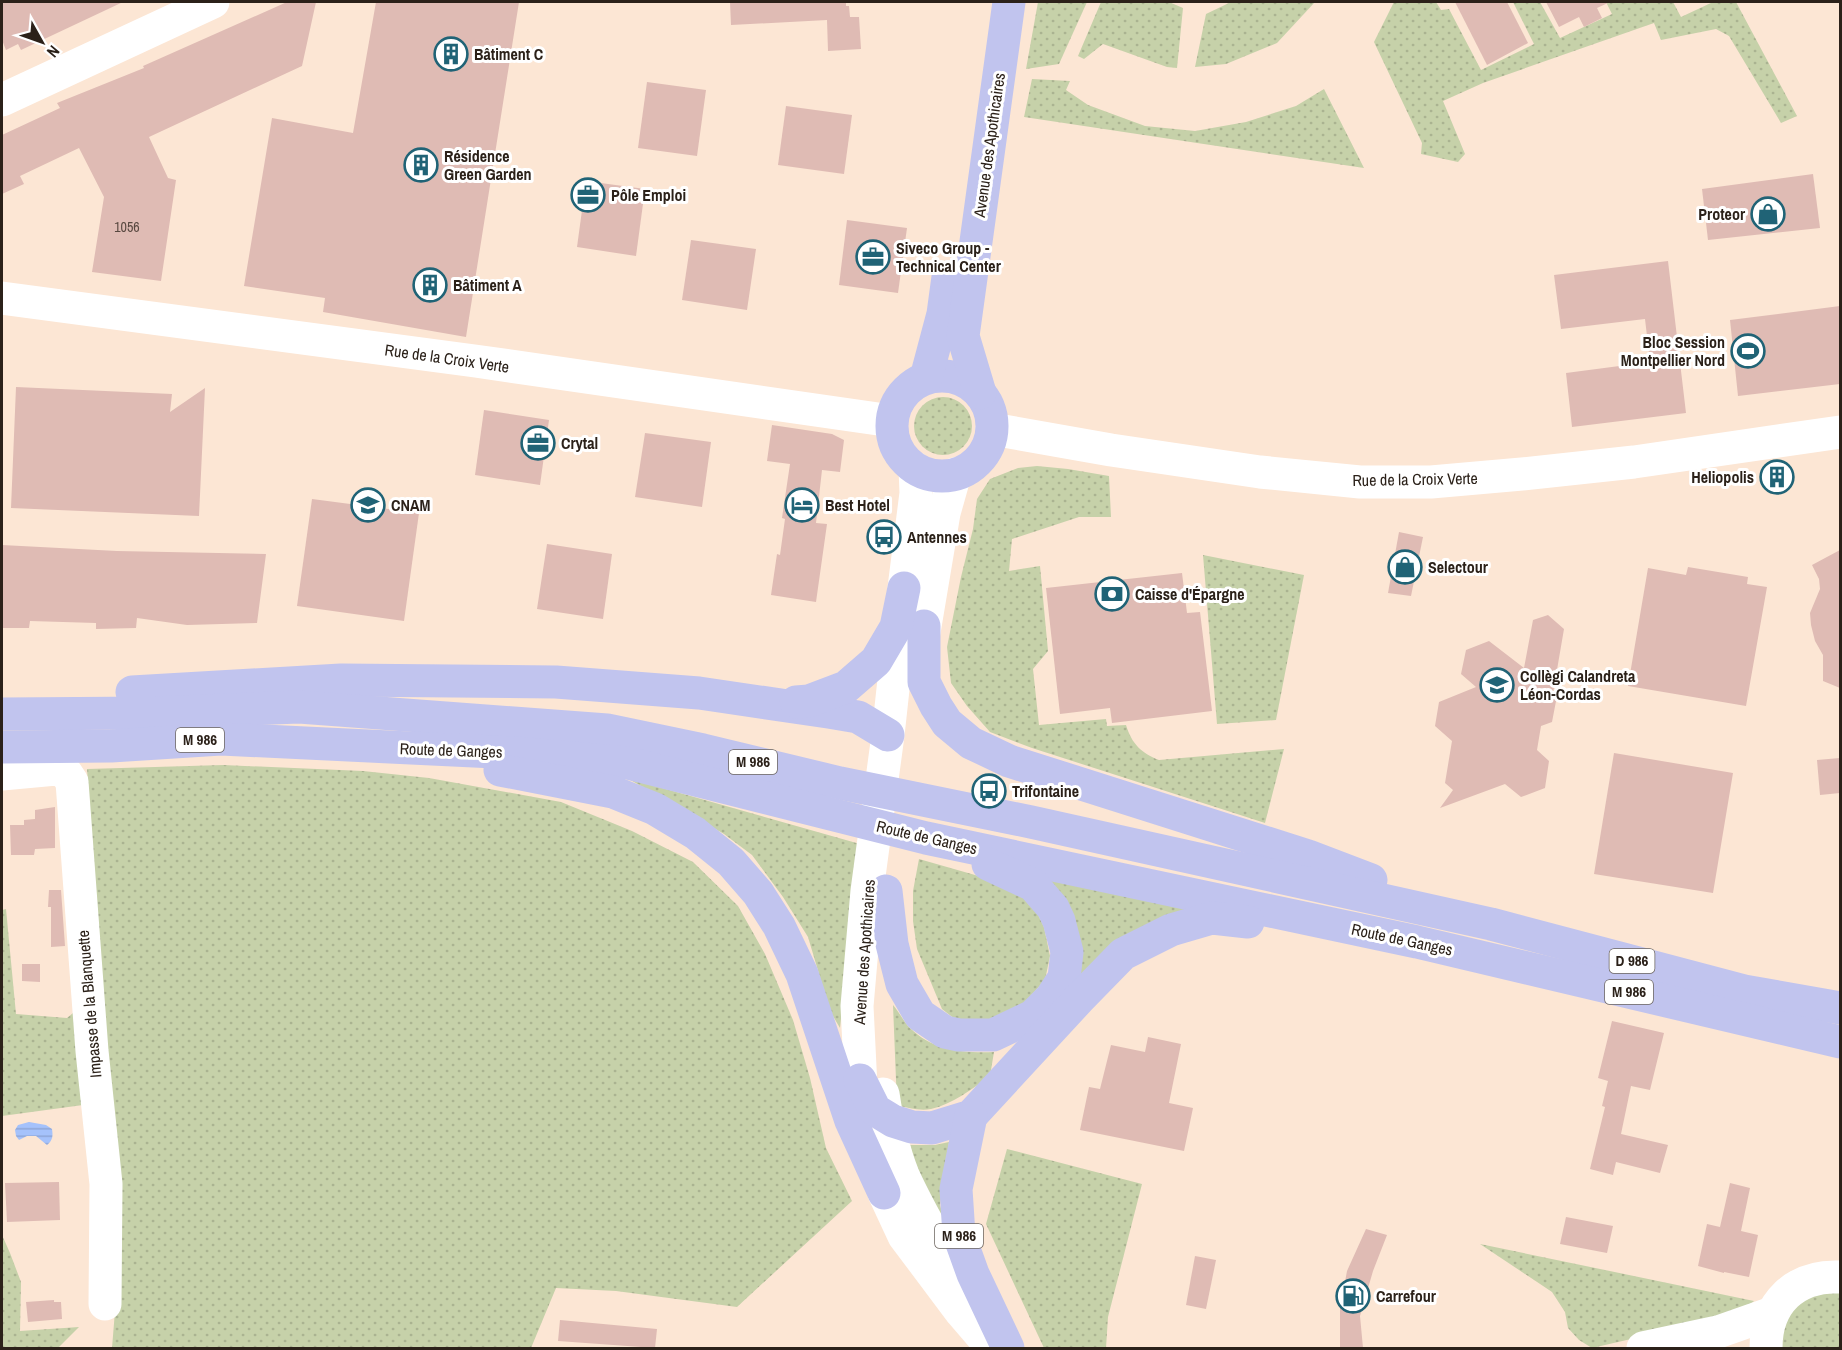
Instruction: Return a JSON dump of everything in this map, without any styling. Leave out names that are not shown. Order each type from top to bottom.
[{"type":"main road","name":"Avenue des Apothicaires","points":[[926,378],[943,314],[986,2]]},
{"type":"main road","name":"Avenue des Apothicaires","points":[[992,429],[991,416],[980,393],[963,336],[1009,2]]},
{"type":"main road","points":[[980,393],[969,383],[956,377],[941,375],[926,378],[914,384],[903,394],[892,421],[892,434],[904,459],[915,468],[928,474],[941,476],[955,474],[976,462],[990,441],[992,429]]},
{"type":"main road","points":[[769,703],[808,701],[846,687],[876,661],[896,627],[904,588]]},
{"type":"main road","points":[[924,626],[924,682],[947,723],[971,743],[1009,761],[1308,856],[1491,924]]},
{"type":"main road","name":"M 986","points":[[2,713],[32,699],[341,680],[556,682],[699,693],[769,703]]},
{"type":"main road","points":[[769,703],[858,717],[893,755]]},
{"type":"main road","name":"Route de Ganges","points":[[2,713],[153,713],[300,707],[607,730],[840,783],[1031,822],[1491,924],[1744,991],[1840,1008]]},
{"type":"main road","name":"Route de Ganges","points":[[2,747],[111,746],[221,739],[516,753],[628,764],[926,838],[1417,942],[1840,1042]]},
{"type":"main road","points":[[399,748],[613,792],[655,809],[695,833],[731,862],[758,893],[779,926],[802,974],[851,1121],[884,1193]]},
{"type":"main road","name":"M 986","points":[[881,870],[892,944],[902,984],[920,1015],[945,1032],[960,1035],[993,1035],[1033,1016],[1051,998],[1064,978],[1067,951],[1053,908],[1033,885],[926,838]]},
{"type":"main road","name":"M 986","points":[[1008,1348],[958,1235],[956,1189],[971,1116],[1079,999],[1124,954],[1171,930],[1212,918],[1417,942]]},
{"type":"main road","points":[[860,1080],[875,1110],[912,1127],[932,1128],[971,1116]]},
{"type":"street","points":[[2,100],[213,2]]},
{"type":"street","name":"Rue de la Croix Verte","points":[[2,298],[476,361],[892,421]]},
{"type":"street","name":"Rue de la Croix Verte","points":[[992,429],[1249,471],[1360,482],[1431,482],[1522,474],[1634,462],[1840,432]]},
{"type":"street","name":"Avenue des Apothicaires","points":[[915,468],[916,493],[904,588],[893,755],[881,870],[858,1006],[862,1117],[884,1193],[904,1236],[961,1312],[993,1348]]},
{"type":"street","name":"Avenue des Apothicaires","points":[[893,755],[924,626],[944,513],[955,474]]},
{"type":"street","name":"Impasse de la Blanquette","points":[[2,774],[56,768],[66,773],[72,782],[92,1051],[106,1184],[105,1304]]},
{"type":"street","name":"Avenue des Apothicaires","points":[[881,870],[876,1045],[886,1117],[903,1173],[925,1218],[973,1304],[1001,1348]]},
{"type":"street","points":[[1766,1348],[1766,1331],[1772,1313],[1783,1297],[1800,1285],[1821,1278],[1840,1277]]},
{"type":"street","points":[[1643,1348],[1718,1332],[1772,1313]]},
{"type":"street","points":[[1718,1332],[1756,1348]]},
{"type":"green space","points":[[1038,2],[1087,2],[1059,64],[1026,69]]},
{"type":"green space","points":[[1101,2],[1169,2],[1183,8],[1177,68],[1167,67],[1103,44],[1084,59],[1078,56]]},
{"type":"green space","points":[[1231,2],[1315,2],[1277,43],[1226,64],[1195,67],[1206,14]]},
{"type":"green space","points":[[1394,2],[1436,2],[1441,10],[1449,9],[1481,70],[1534,44],[1513,2],[1540,2],[1560,38],[1612,14],[1606,2],[1673,2],[1681,17],[1713,2],[1736,2],[1797,116],[1781,123],[1729,36],[1716,29],[1661,40],[1654,23],[1483,83],[1443,101],[1465,154],[1458,162],[1421,154],[1422,143],[1374,42]]},
{"type":"green space","points":[[1032,79],[1070,81],[1066,90],[1088,105],[1145,126],[1195,131],[1246,122],[1296,106],[1324,89],[1364,168],[1024,117]]},
{"type":"green space","points":[[943,397],[959,402],[967,410],[972,426],[967,442],[959,450],[943,455],[927,450],[919,442],[914,426],[919,410],[927,402]]},
{"type":"green space","points":[[1037,466],[1109,476],[1111,517],[1079,517],[1012,539],[1009,571],[1040,566],[1048,651],[1033,669],[1039,725],[1106,719],[1107,726],[1126,725],[1131,738],[1138,747],[1159,760],[1284,749],[1265,823],[1032,748],[990,732],[967,706],[951,683],[947,647],[973,529],[977,499],[990,479],[1018,468]]},
{"type":"green space","points":[[1203,555],[1304,575],[1276,720],[1217,724]]},
{"type":"green space","points":[[223,765],[363,771],[429,778],[561,802],[632,831],[693,862],[738,906],[765,954],[793,1020],[810,1078],[826,1148],[852,1201],[737,1307],[616,1291],[556,1288],[531,1348],[112,1348],[119,1262],[117,1182],[87,769]]},
{"type":"green space","points":[[627,778],[860,844],[840,1028],[830,1011],[808,937],[783,897],[752,855],[724,834]]},
{"type":"green space","points":[[919,859],[1003,883],[1030,898],[1044,927],[1050,956],[1045,980],[1018,1010],[998,1018],[976,1021],[956,1020],[942,1009],[917,949],[913,921],[913,891]]},
{"type":"green space","points":[[1038,873],[1187,909],[1072,991]]},
{"type":"green space","points":[[6,909],[16,1014],[67,1018],[79,1008],[83,1105],[2,1116],[2,910]]},
{"type":"green space","points":[[893,1005],[910,1028],[928,1042],[960,1051],[994,1052],[990,1076],[962,1096],[939,1107],[923,1110],[897,1105]]},
{"type":"green space","points":[[949,1142],[940,1205],[949,1239],[923,1194],[910,1145],[935,1145]]},
{"type":"green space","points":[[1007,1149],[1142,1184],[1108,1317],[1106,1348],[1044,1348],[986,1224]]},
{"type":"green space","points":[[2,1235],[21,1282],[20,1331],[79,1327],[58,1348],[2,1348]]},
{"type":"green space","points":[[1480,1244],[1754,1301],[1731,1316],[1592,1348],[1579,1340],[1568,1328],[1565,1312],[1552,1292]]},
{"type":"green space","points":[[1840,1292],[1840,1348],[1780,1348],[1785,1316],[1810,1295]]},
{"type":"water","points":[[29,1122],[46,1125],[52,1129],[52,1138],[47,1145],[36,1136],[27,1136],[19,1140],[15,1130],[18,1125]]},
{"type":"building","points":[[2,2],[123,2],[21,50],[18,44],[6,50],[2,40]]},
{"type":"building","points":[[287,2],[316,2],[302,66],[149,137],[168,178],[176,180],[161,281],[92,272],[104,197],[79,148],[20,176],[24,184],[2,194],[2,135],[60,108],[57,103],[144,68],[143,66]]},
{"type":"building","name":"Résidence Green Garden","points":[[376,2],[519,2],[466,337],[323,312],[325,298],[244,286],[272,118],[353,133]]},
{"type":"building","points":[[730,2],[846,2],[846,6],[849,6],[850,17],[859,17],[861,49],[828,51],[827,20],[731,25]]},
{"type":"building","points":[[1455,2],[1507,2],[1528,43],[1487,65]]},
{"type":"building","points":[[1546,2],[1610,2],[1597,8],[1602,18],[1584,27],[1579,17],[1559,27]]},
{"type":"building","points":[[647,82],[706,90],[697,156],[638,148]]},
{"type":"building","points":[[786,106],[852,115],[844,174],[778,165]]},
{"type":"building","name":"Proteor","points":[[1813,174],[1820,228],[1708,240],[1702,189]]},
{"type":"building","points":[[586,181],[645,189],[636,256],[577,247]]},
{"type":"building","name":"Siveco Group - Technical Center","points":[[847,220],[907,228],[898,293],[839,285]]},
{"type":"building","points":[[691,240],[756,249],[747,310],[682,300]]},
{"type":"building","points":[[1668,261],[1686,413],[1572,427],[1566,373],[1650,362],[1645,319],[1561,329],[1554,275]]},
{"type":"building","points":[[1840,306],[1840,384],[1738,396],[1730,320]]},
{"type":"building","points":[[16,387],[172,394],[170,412],[205,388],[199,516],[11,508]]},
{"type":"building","points":[[484,410],[549,420],[540,485],[475,475]]},
{"type":"building","points":[[772,425],[832,434],[844,440],[840,472],[822,470],[816,523],[827,524],[816,602],[771,595],[777,554],[780,555],[785,519],[782,518],[790,464],[767,461]]},
{"type":"building","points":[[645,433],[711,442],[702,507],[635,497]]},
{"type":"building","points":[[312,499],[419,513],[404,621],[297,606]]},
{"type":"building","name":"Selectour","points":[[1399,532],[1423,537],[1411,596],[1388,593]]},
{"type":"building","points":[[547,544],[612,554],[603,619],[537,609]]},
{"type":"building","points":[[2,545],[117,551],[266,554],[257,623],[187,625],[137,618],[136,628],[96,629],[96,623],[30,621],[29,628],[2,628]]},
{"type":"building","points":[[1840,550],[1840,688],[1823,681],[1823,655],[1815,641],[1810,613],[1820,589],[1819,579],[1812,565]]},
{"type":"building","points":[[1688,567],[1748,577],[1747,584],[1767,587],[1746,706],[1628,686],[1648,568],[1686,575]]},
{"type":"building","points":[[1182,573],[1187,613],[1200,612],[1212,711],[1112,723],[1110,708],[1060,714],[1046,588]]},
{"type":"building","points":[[1548,615],[1564,629],[1553,693],[1557,696],[1552,722],[1541,726],[1537,750],[1549,761],[1545,788],[1521,797],[1505,784],[1440,808],[1453,790],[1445,783],[1452,741],[1435,726],[1439,702],[1476,687],[1461,674],[1466,650],[1489,641],[1524,668],[1533,620]]},
{"type":"building","points":[[1614,753],[1733,773],[1713,893],[1594,874]]},
{"type":"building","points":[[1840,758],[1840,793],[1820,795],[1817,760]]},
{"type":"building","points":[[55,807],[55,848],[35,849],[34,855],[11,855],[10,825],[24,825],[24,820],[35,819],[35,810]]},
{"type":"building","points":[[49,890],[61,890],[65,946],[51,947]]},
{"type":"building","points":[[22,964],[40,964],[40,982],[22,981]]},
{"type":"building","points":[[1612,1021],[1664,1033],[1650,1090],[1631,1086],[1621,1134],[1668,1145],[1660,1173],[1616,1162],[1613,1175],[1590,1169],[1605,1107],[1602,1106],[1608,1081],[1598,1078]]},
{"type":"building","points":[[1148,1037],[1181,1044],[1169,1103],[1193,1108],[1184,1151],[1080,1130],[1089,1087],[1100,1089],[1111,1045],[1145,1052]]},
{"type":"building","points":[[59,1182],[60,1220],[7,1222],[5,1183]]},
{"type":"building","points":[[1730,1183],[1750,1188],[1741,1231],[1758,1235],[1749,1277],[1698,1266],[1707,1224],[1720,1227]]},
{"type":"building","points":[[1566,1217],[1613,1226],[1607,1253],[1560,1244]]},
{"type":"building","points":[[1366,1229],[1387,1235],[1373,1271],[1360,1316],[1363,1348],[1340,1348],[1340,1309],[1347,1271]]},
{"type":"building","points":[[1195,1256],[1216,1260],[1206,1309],[1186,1305]]},
{"type":"building","points":[[54,1300],[54,1302],[61,1302],[62,1319],[28,1322],[26,1302]]},
{"type":"building","points":[[560,1320],[657,1329],[655,1348],[558,1341]]},
{"type":"place","name":"Bâtiment C","points":[[451,54]]},
{"type":"place","name":"Résidence Green Garden","points":[[421,165]]},
{"type":"place","name":"Pôle Emploi","points":[[588,195]]},
{"type":"place","name":"Proteor","points":[[1768,214]]},
{"type":"place","name":"Siveco Group - Technical Center","points":[[873,257]]},
{"type":"place","name":"Bâtiment A","points":[[430,285]]},
{"type":"place","name":"Bloc Session Montpellier Nord","points":[[1748,351]]},
{"type":"place","name":"Crytal","points":[[538,443]]},
{"type":"place","name":"Heliopolis","points":[[1777,477]]},
{"type":"place","name":"CNAM","points":[[368,505]]},
{"type":"place","name":"Best Hotel","points":[[802,505]]},
{"type":"place","name":"Antennes","points":[[884,537]]},
{"type":"place","name":"Selectour","points":[[1405,567]]},
{"type":"place","name":"Caisse d'Épargne","points":[[1112,594]]},
{"type":"place","name":"Collègi Calandreta Léon-Cordas","points":[[1497,685]]},
{"type":"place","name":"Trifontaine","points":[[989,791]]},
{"type":"place","name":"Carrefour","points":[[1353,1296]]}]
